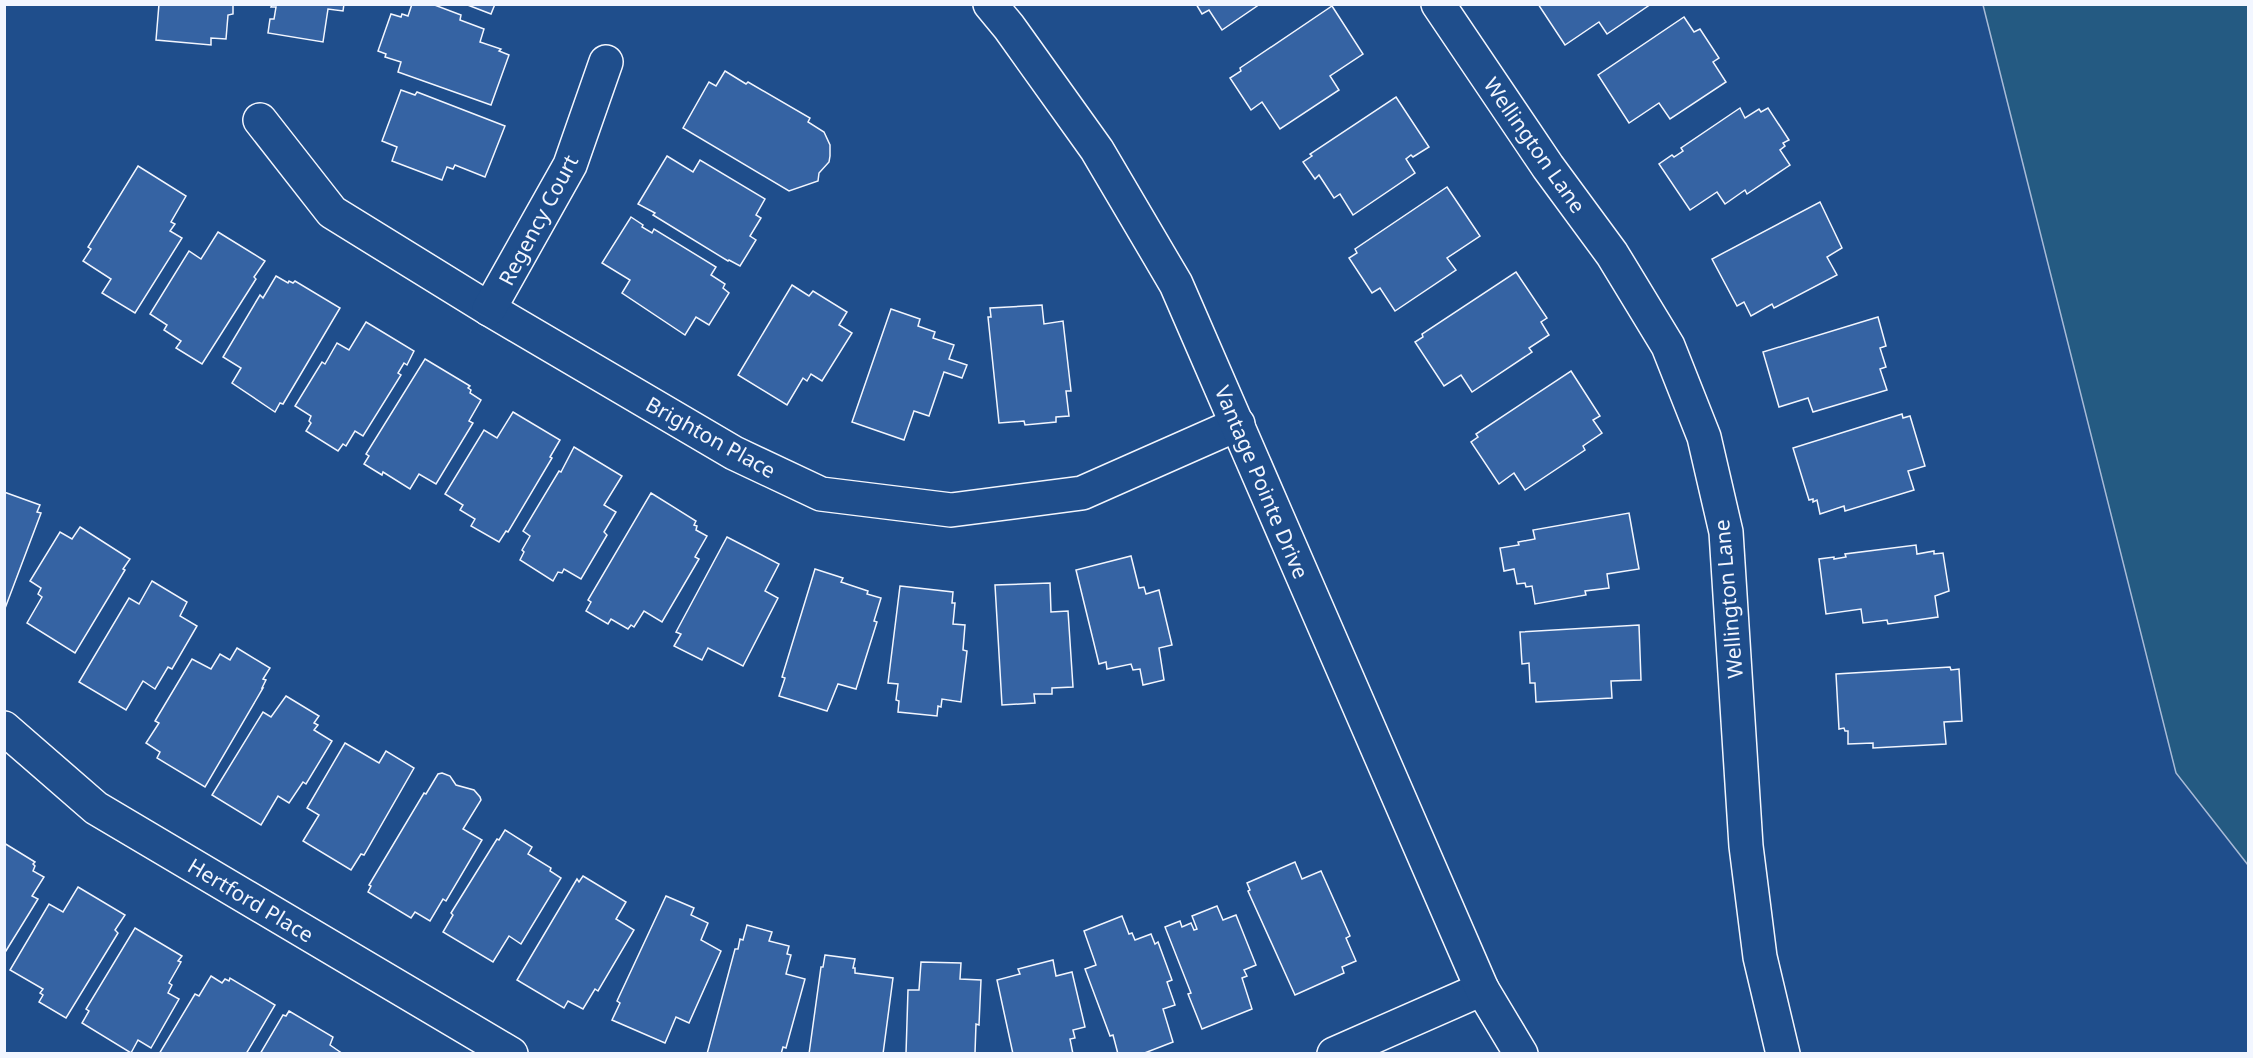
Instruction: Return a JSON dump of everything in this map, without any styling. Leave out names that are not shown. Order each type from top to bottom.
[{"type":"street","name":"Vantage Pointe Drive","points":[[990,4],[1097,150],[1176,284],[1482,989],[1521,1053]]},
{"type":"street","name":"Wellington Lane","points":[[1438,4],[1548,167],[1612,254],[1668,346],[1704,437],[1726,532],[1747,857],[1760,957],[1783,1053]]},
{"type":"street","name":"Regency Court","points":[[489,309],[570,165],[606,62]]},
{"type":"street","name":"Brighton Place","points":[[260,120],[332,212],[489,309],[734,453],[821,494],[951,510],[1082,493],[1238,424]]},
{"type":"street","name":"Hertford Place","points":[[4,728],[96,808],[511,1053]]},
{"type":"street","name":"Vantage Pointe Drive","points":[[1482,989],[1497,1053]]},
{"type":"street","points":[[1334,1053],[1482,989]]},
{"type":"shaded area","points":[[1983,5],[2248,5],[2248,865],[2176,773]]},
{"type":"building","points":[[159,4],[233,4],[233,14],[228,15],[226,39],[211,38],[211,45],[156,40]]},
{"type":"building","points":[[272,4],[344,4],[343,11],[328,9],[323,42],[268,33],[270,19],[274,19],[276,7],[271,7]]},
{"type":"building","points":[[412,4],[432,4],[461,15],[460,20],[484,29],[480,42],[501,49],[499,51],[509,55],[491,105],[398,72],[401,62],[385,57],[386,54],[378,51],[391,14],[401,17],[402,14],[408,16]]},
{"type":"building","points":[[465,4],[495,4],[491,14]]},
{"type":"building","points":[[1196,4],[1260,4],[1222,30],[1209,10],[1202,14]]},
{"type":"building","points":[[1538,4],[1651,4],[1607,34],[1599,22],[1565,45]]},
{"type":"building","points":[[1332,6],[1363,54],[1330,76],[1339,90],[1280,129],[1262,102],[1251,110],[1230,78],[1241,71],[1240,68]]},
{"type":"building","points":[[1684,17],[1694,32],[1700,29],[1719,58],[1713,62],[1726,82],[1670,119],[1659,103],[1629,123],[1598,75]]},
{"type":"building","points":[[725,71],[810,118],[808,122],[824,132],[830,145],[830,156],[829,162],[819,173],[818,181],[789,191],[683,128],[709,82],[716,86]]},
{"type":"building","points":[[401,90],[415,95],[417,92],[505,126],[485,177],[455,165],[453,169],[447,167],[442,180],[392,161],[397,147],[382,141]]},
{"type":"building","points":[[1396,97],[1429,147],[1406,159],[1415,173],[1353,215],[1340,194],[1334,198],[1319,175],[1315,179],[1303,162],[1312,156],[1310,154]]},
{"type":"building","points":[[1740,108],[1745,118],[1759,109],[1761,112],[1768,108],[1789,140],[1783,143],[1785,146],[1780,150],[1790,165],[1747,194],[1745,190],[1725,204],[1717,192],[1690,210],[1659,164],[1683,151],[1681,148]]},
{"type":"building","points":[[667,156],[693,172],[700,160],[765,199],[756,215],[761,218],[750,236],[756,240],[740,266],[728,261],[638,204]]},
{"type":"building","points":[[138,166],[186,196],[171,222],[175,224],[170,231],[182,238],[135,313],[102,293],[111,279],[83,261],[91,249],[88,247]]},
{"type":"building","points":[[1447,187],[1480,236],[1447,258],[1456,270],[1395,311],[1380,288],[1372,293],[1349,258],[1357,253],[1355,249]]},
{"type":"building","points":[[1820,202],[1842,248],[1827,257],[1837,275],[1774,308],[1772,304],[1751,316],[1744,302],[1737,306],[1712,259]]},
{"type":"building","points":[[631,217],[652,233],[654,229],[716,267],[711,275],[725,284],[723,288],[729,293],[709,325],[696,317],[685,335],[622,293],[630,280],[602,263]]},
{"type":"building","points":[[218,232],[265,261],[202,364],[176,348],[181,341],[164,330],[167,325],[150,314],[189,251],[201,259]]},
{"type":"building","points":[[1516,272],[1547,318],[1541,322],[1549,335],[1529,348],[1532,352],[1472,392],[1461,375],[1444,386],[1415,342],[1423,337],[1422,334]]},
{"type":"building","points":[[276,276],[288,283],[295,281],[340,308],[283,404],[280,403],[275,412],[232,383],[241,368],[223,357],[260,295],[263,298]]},
{"type":"building","points":[[792,285],[809,296],[813,291],[847,312],[839,325],[852,333],[822,381],[811,374],[807,381],[803,378],[787,405],[738,375]]},
{"type":"building","points":[[1042,305],[1044,324],[1063,321],[1071,391],[1066,391],[1069,416],[1056,417],[1056,422],[1025,425],[1024,421],[999,423],[988,317],[991,317],[990,308]]},
{"type":"building","points":[[891,309],[920,319],[918,326],[935,332],[933,338],[954,345],[949,359],[967,365],[962,378],[944,372],[929,416],[914,411],[904,440],[852,422]]},
{"type":"building","points":[[1878,317],[1886,346],[1880,348],[1886,367],[1880,369],[1887,390],[1813,412],[1808,398],[1779,407],[1763,352]]},
{"type":"building","points":[[366,322],[414,351],[407,365],[404,363],[398,373],[401,375],[363,436],[355,431],[346,446],[343,444],[338,451],[306,431],[311,423],[309,421],[311,416],[295,406],[322,362],[325,364],[337,343],[349,350]]},
{"type":"building","points":[[425,359],[470,386],[468,388],[471,390],[470,393],[481,400],[469,421],[473,423],[436,484],[419,474],[410,489],[383,472],[382,475],[364,464],[369,456],[366,454]]},
{"type":"building","points":[[1571,371],[1600,416],[1593,420],[1602,433],[1583,446],[1585,450],[1525,490],[1514,473],[1499,484],[1471,442],[1478,437],[1476,434]]},
{"type":"building","points":[[513,412],[560,440],[550,457],[552,458],[508,532],[506,531],[499,542],[471,526],[475,519],[460,510],[463,505],[445,494],[484,430],[497,438]]},
{"type":"building","points":[[1902,414],[1903,418],[1910,416],[1925,466],[1908,471],[1914,490],[1845,511],[1844,506],[1820,514],[1817,500],[1813,502],[1813,499],[1809,500],[1793,448]]},
{"type":"building","points":[[574,447],[622,476],[604,505],[616,512],[604,532],[607,535],[581,579],[564,569],[562,573],[558,572],[553,581],[520,560],[524,552],[522,550],[530,536],[523,531],[559,471],[561,472]]},
{"type":"building","points":[[4,492],[40,505],[37,512],[41,513],[4,611]]},
{"type":"building","points":[[651,493],[696,521],[694,525],[697,526],[696,530],[707,536],[695,557],[699,559],[662,622],[644,611],[634,627],[631,625],[628,629],[611,619],[608,624],[586,611],[591,602],[588,600]]},
{"type":"building","points":[[1629,513],[1639,569],[1607,574],[1609,588],[1585,591],[1586,595],[1535,604],[1532,586],[1526,587],[1525,583],[1517,584],[1514,569],[1504,571],[1500,548],[1519,545],[1518,542],[1535,539],[1533,530]]},
{"type":"building","points":[[80,527],[130,559],[75,653],[27,623],[42,597],[38,594],[41,588],[30,581],[60,532],[72,539]]},
{"type":"building","points":[[727,537],[779,564],[765,591],[778,598],[743,666],[708,648],[702,660],[674,646],[681,634],[676,632]]},
{"type":"building","points":[[1916,545],[1917,554],[1934,551],[1934,554],[1943,553],[1949,591],[1935,596],[1938,617],[1888,624],[1887,620],[1863,623],[1861,609],[1826,614],[1819,559],[1834,557],[1834,559],[1846,557],[1845,554]]},
{"type":"building","points":[[1131,556],[1139,588],[1144,587],[1146,594],[1159,590],[1172,645],[1159,648],[1164,680],[1143,685],[1140,669],[1133,670],[1131,664],[1107,669],[1106,662],[1099,664],[1076,570]]},
{"type":"building","points":[[815,569],[843,578],[841,582],[881,598],[874,621],[877,622],[856,689],[838,684],[827,711],[779,696],[785,678],[782,677]]},
{"type":"building","points":[[152,581],[187,602],[180,616],[197,626],[172,669],[168,667],[155,689],[143,681],[126,710],[79,682],[129,598],[139,604]]},
{"type":"building","points":[[1050,583],[1051,612],[1068,611],[1073,687],[1052,688],[1052,694],[1034,694],[1035,703],[1002,705],[995,585]]},
{"type":"building","points":[[900,586],[953,592],[952,603],[955,603],[953,624],[965,625],[963,650],[967,651],[961,702],[942,699],[941,707],[938,706],[937,716],[898,712],[899,701],[896,700],[898,684],[888,683]]},
{"type":"building","points":[[1639,625],[1641,680],[1611,681],[1612,698],[1536,702],[1535,683],[1530,683],[1529,663],[1522,664],[1520,632]]},
{"type":"building","points":[[237,648],[270,668],[263,679],[266,680],[263,688],[205,787],[157,758],[160,752],[146,743],[159,723],[155,721],[192,659],[211,669],[220,654],[230,660]]},
{"type":"building","points":[[1950,667],[1951,670],[1959,669],[1962,721],[1944,722],[1946,744],[1873,748],[1873,743],[1848,744],[1848,731],[1844,728],[1839,729],[1836,674]]},
{"type":"building","points":[[286,696],[319,716],[314,723],[318,725],[314,730],[332,741],[306,784],[303,782],[289,803],[278,796],[261,825],[212,795],[263,712],[271,717]]},
{"type":"building","points":[[345,743],[379,763],[386,751],[414,768],[364,855],[361,854],[351,870],[303,841],[319,815],[307,808]]},
{"type":"building","points":[[438,774],[450,776],[456,785],[474,790],[480,797],[481,800],[463,829],[482,840],[446,901],[443,899],[430,921],[415,912],[411,918],[368,892],[371,886],[369,885],[424,793],[426,794]]},
{"type":"building","points":[[505,830],[532,847],[528,854],[551,868],[550,871],[561,878],[521,944],[509,936],[493,962],[443,932],[453,915],[451,913]]},
{"type":"building","points":[[4,843],[35,862],[33,871],[44,877],[32,896],[38,899],[4,954]]},
{"type":"building","points":[[1295,862],[1302,879],[1321,871],[1350,936],[1346,938],[1356,961],[1342,967],[1344,973],[1295,995],[1248,891],[1250,890],[1247,883]]},
{"type":"building","points":[[583,876],[626,902],[616,919],[634,930],[598,991],[595,989],[583,1009],[568,1001],[564,1008],[517,980],[577,879],[579,882]]},
{"type":"building","points":[[78,887],[125,915],[115,930],[118,933],[66,1018],[39,1002],[43,989],[10,970],[49,904],[63,912]]},
{"type":"building","points":[[666,896],[694,908],[691,915],[708,923],[701,940],[721,951],[689,1023],[676,1017],[665,1043],[612,1020],[620,1003],[617,1001]]},
{"type":"building","points":[[1217,906],[1223,920],[1236,915],[1256,965],[1244,970],[1247,976],[1242,978],[1252,1009],[1202,1029],[1188,994],[1191,993],[1165,927],[1180,921],[1182,927],[1191,923],[1194,930],[1197,929],[1192,916]]},
{"type":"building","points":[[1122,916],[1129,934],[1132,933],[1135,940],[1151,934],[1155,944],[1158,942],[1172,980],[1167,982],[1175,1005],[1163,1009],[1173,1042],[1142,1054],[1118,1054],[1113,1035],[1110,1036],[1085,969],[1096,965],[1084,931]]},
{"type":"building","points":[[747,925],[772,932],[769,941],[789,946],[787,954],[791,955],[786,974],[805,979],[786,1048],[783,1047],[781,1054],[707,1054],[735,949],[738,949],[740,939],[743,940]]},
{"type":"building","points":[[135,928],[182,956],[169,983],[172,985],[168,993],[179,999],[151,1048],[138,1040],[131,1053],[82,1023],[89,1011],[86,1009]]},
{"type":"building","points":[[825,955],[855,959],[853,968],[855,968],[855,973],[893,978],[883,1054],[809,1054],[821,967],[823,967]]},
{"type":"building","points":[[1053,960],[1056,976],[1072,972],[1085,1027],[1073,1030],[1075,1038],[1070,1039],[1073,1054],[1013,1054],[997,980],[1020,974],[1018,969]]},
{"type":"building","points":[[921,962],[961,963],[960,979],[981,980],[975,1053],[906,1054],[908,990],[919,990]]},
{"type":"building","points":[[211,976],[222,983],[225,979],[229,981],[230,978],[275,1005],[246,1054],[159,1054],[195,994],[199,996]]},
{"type":"building","points":[[289,1011],[333,1037],[330,1045],[343,1054],[260,1054],[283,1015],[286,1016]]}]
